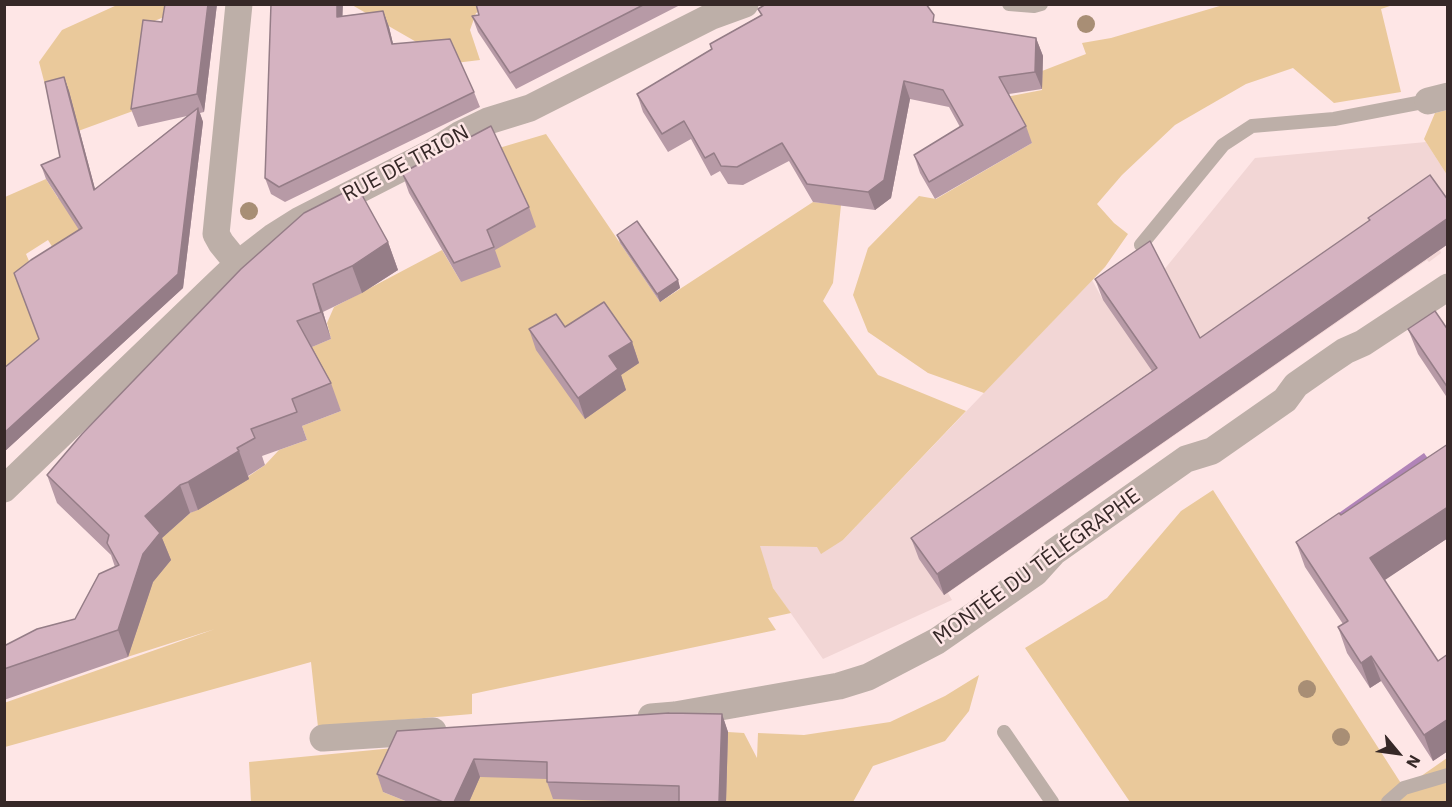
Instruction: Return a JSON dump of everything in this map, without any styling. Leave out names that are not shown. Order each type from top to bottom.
[{"type":"street","points":[[238,264],[216,234],[240,4]]},
{"type":"street","name":"RUE DE TRION","points":[[4,489],[238,264],[273,237],[300,220],[431,153],[459,135],[488,121],[530,108],[709,10],[745,4]]},
{"type":"street","name":"MONTÉE DU TÉLÉGRAPHE","points":[[628,718],[675,715],[839,686],[878,672],[937,641],[1035,573],[1054,552],[1186,459],[1212,451],[1285,400],[1296,385],[1326,364],[1345,351],[1364,343],[1448,287]]},
{"type":"street","points":[[323,738],[452,730]]},
{"type":"lane","points":[[1009,4],[1034,6],[1041,4]]},
{"type":"lane","points":[[1141,245],[1223,145],[1252,126],[1334,119],[1438,98]]},
{"type":"lane","points":[[1004,732],[1052,802]]},
{"type":"lane","points":[[1388,802],[1404,788],[1448,775]]},
{"type":"shaded area","points":[[117,5],[166,5],[173,13],[143,26],[133,111],[59,138],[39,62],[62,30]]},
{"type":"shaded area","points":[[352,5],[495,5],[476,13],[470,30],[480,60],[447,64],[439,55]]},
{"type":"shaded area","points":[[1223,5],[1393,5],[1381,9],[1401,92],[1334,103],[1293,68],[1246,84],[1175,125],[1122,175],[1097,204],[1114,223],[1128,234],[1105,267],[984,393],[928,373],[868,332],[853,295],[868,248],[919,196],[936,199],[1032,143],[1006,97],[1042,90],[1042,71],[1086,54],[1082,43],[1111,38]]},
{"type":"shaded area","points":[[1447,110],[1447,175],[1424,139],[1435,113]]},
{"type":"shaded area","points":[[546,134],[660,302],[813,202],[841,205],[833,283],[823,301],[878,375],[966,411],[843,540],[821,554],[817,547],[760,546],[773,588],[791,613],[768,618],[776,630],[472,694],[472,714],[318,727],[311,662],[5,747],[4,703],[215,629],[121,659],[119,630],[155,544],[190,513],[210,503],[265,465],[279,450],[307,440],[302,426],[341,411],[307,349],[331,339],[327,323],[334,307],[442,250],[461,282],[494,250],[499,148]]},
{"type":"shaded area","points":[[1426,142],[1447,175],[1447,245],[1440,250],[1441,253],[1429,262],[1427,260],[948,593],[952,600],[823,659],[773,588],[759,546],[817,547],[843,540],[1092,280],[1103,300],[1163,271],[1255,158]]},
{"type":"shaded area","points":[[46,179],[58,198],[84,189],[110,263],[81,294],[48,240],[26,254],[41,289],[48,358],[5,395],[5,197]]},
{"type":"shaded area","points":[[1424,453],[1435,468],[1319,527]]},
{"type":"shaded area","points":[[1213,490],[1404,788],[1447,758],[1447,802],[1130,802],[1025,648],[1107,598],[1181,511]]},
{"type":"shaded area","points":[[979,675],[969,711],[945,741],[873,766],[853,802],[468,802],[477,777],[728,732],[744,733],[757,758],[758,733],[804,735],[890,722],[945,696]]},
{"type":"shaded area","points":[[404,747],[383,792],[408,802],[251,802],[249,762]]},
{"type":"building","points":[[165,4],[208,4],[197,94],[131,109],[143,20],[162,22]]},
{"type":"building","points":[[271,4],[337,4],[337,17],[383,11],[392,44],[450,39],[474,92],[279,187],[265,178]]},
{"type":"building","points":[[476,4],[645,4],[510,73],[472,16],[479,15]]},
{"type":"building","points":[[766,4],[926,4],[934,15],[933,22],[1036,38],[1035,72],[999,77],[1026,126],[929,182],[914,155],[963,125],[943,90],[904,81],[884,180],[868,192],[807,184],[782,143],[737,167],[721,166],[714,153],[705,158],[684,121],[662,134],[637,94],[712,49],[710,44],[762,15],[758,9]]},
{"type":"building","points":[[64,77],[94,190],[198,108],[178,274],[4,433],[4,368],[39,339],[14,273],[82,228],[41,165],[60,157],[45,82]]},
{"type":"building","points":[[491,126],[529,207],[487,230],[494,247],[454,263],[402,173]]},
{"type":"building","points":[[1430,175],[1448,200],[1448,218],[937,574],[911,538],[1157,368],[1095,279],[1150,241],[1200,338],[1370,220],[1368,218]]},
{"type":"building","points":[[357,186],[388,242],[352,266],[313,284],[321,312],[297,321],[331,383],[292,399],[297,412],[251,429],[255,438],[237,448],[239,451],[180,485],[145,516],[160,533],[143,554],[118,630],[4,669],[4,646],[37,629],[75,619],[99,574],[119,565],[107,543],[109,535],[47,475],[82,434],[241,269],[304,213]]},
{"type":"building","points":[[637,221],[678,280],[657,294],[617,235]]},
{"type":"building","points":[[604,302],[632,342],[609,356],[618,369],[578,398],[529,329],[556,314],[565,327]]},
{"type":"building","points":[[1435,311],[1448,330],[1448,388],[1408,329]]},
{"type":"building","points":[[1448,444],[1448,507],[1370,558],[1438,661],[1448,654],[1448,719],[1424,735],[1371,656],[1361,663],[1338,627],[1348,621],[1296,542]]},
{"type":"building","points":[[669,713],[722,714],[719,802],[679,802],[679,786],[547,782],[547,762],[474,759],[454,802],[443,802],[377,774],[397,731]]}]
